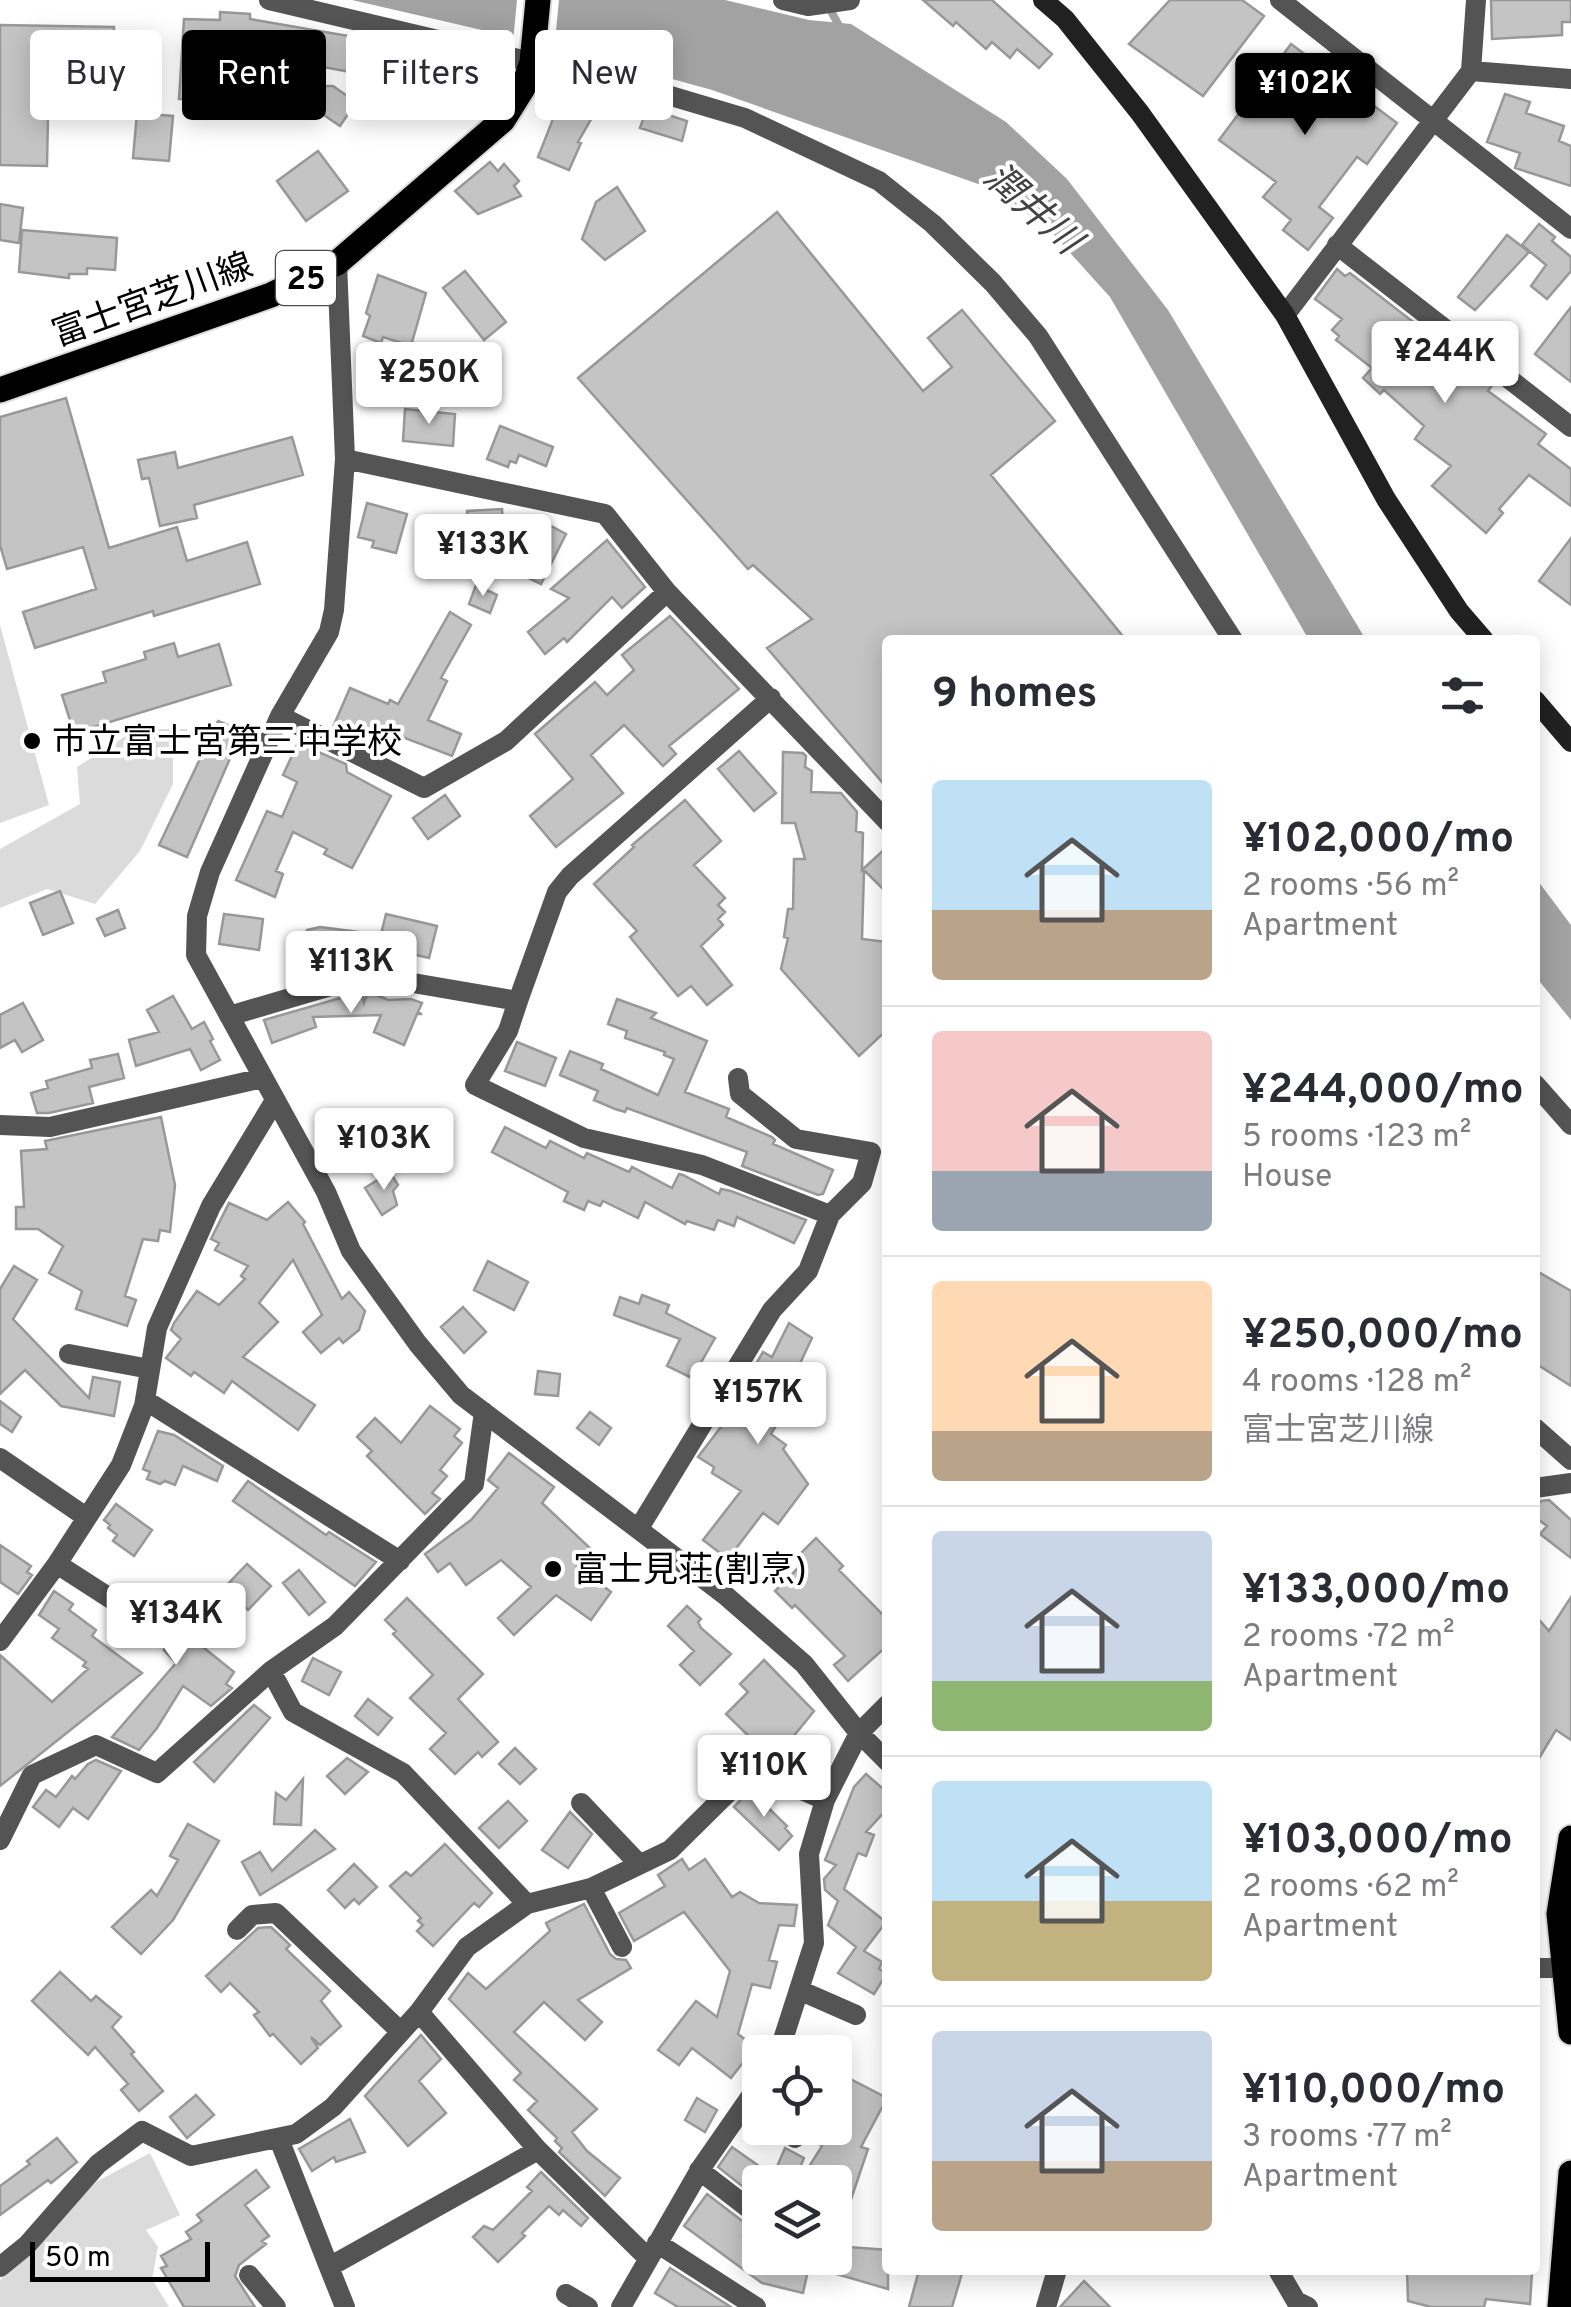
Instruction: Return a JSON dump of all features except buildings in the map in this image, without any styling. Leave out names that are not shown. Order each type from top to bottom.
[{"type":"main road","name":"富士宮芝川線","points":[[0,390],[271,295],[337,263],[503,120],[523,88],[532,58],[538,0]]},
{"type":"main road","points":[[1571,1838],[1559,1914],[1571,2032]]},
{"type":"main road","points":[[1560,2307],[1571,2174]]},
{"type":"street","points":[[269,0],[532,58],[654,91],[745,118],[880,181],[933,224],[1038,336],[1230,635]]},
{"type":"street","points":[[783,0],[808,6],[849,0]]},
{"type":"street","points":[[1043,0],[1065,20],[1140,113],[1285,315],[1386,499],[1480,635]]},
{"type":"street","points":[[1280,0],[1571,229]]},
{"type":"street","points":[[1285,315],[1471,71],[1476,0]]},
{"type":"street","points":[[1471,71],[1571,78]]},
{"type":"street","points":[[1337,245],[1571,427]]},
{"type":"street","points":[[337,263],[346,459],[334,610],[329,632],[280,716],[210,872],[198,916],[196,955],[326,1192],[351,1250],[418,1344],[461,1395],[725,1595],[804,1664],[882,1756]]},
{"type":"street","points":[[346,459],[605,514],[667,592],[882,816]]},
{"type":"street","points":[[280,716],[424,788],[506,741],[667,592]]},
{"type":"street","points":[[771,698],[556,892],[508,1031],[475,1085],[584,1138],[702,1164],[830,1215]]},
{"type":"street","points":[[1540,705],[1570,737]]},
{"type":"street","points":[[229,1016],[341,984],[384,978],[518,1001]]},
{"type":"street","points":[[0,1125],[50,1127],[263,1078]]},
{"type":"street","points":[[639,1528],[772,1310],[808,1271],[830,1215],[862,1182],[871,1152],[796,1139],[740,1094],[738,1078]]},
{"type":"street","points":[[1540,1090],[1571,1125]]},
{"type":"street","points":[[0,1641],[57,1564],[121,1465],[145,1400],[157,1328],[211,1206],[274,1102]]},
{"type":"street","points":[[69,1354],[150,1369]]},
{"type":"street","points":[[145,1400],[400,1561]]},
{"type":"street","points":[[0,1840],[32,1775],[96,1745],[157,1773],[271,1671],[335,1626],[474,1484],[484,1412]]},
{"type":"street","points":[[1540,1432],[1571,1460]]},
{"type":"street","points":[[0,1458],[86,1517]]},
{"type":"street","points":[[1540,1487],[1571,1483]]},
{"type":"street","points":[[57,1564],[116,1602]]},
{"type":"street","points":[[271,1671],[293,1712],[403,1774],[528,1904]]},
{"type":"street","points":[[784,2035],[814,1943],[809,1854],[825,1800],[859,1732],[882,1710]]},
{"type":"street","points":[[0,2266],[27,2245],[98,2164],[142,2131],[191,2156],[296,2134],[333,2106],[420,2012],[467,1946],[528,1904],[591,1888],[670,1850],[746,1774],[781,1782],[825,1800]]},
{"type":"street","points":[[581,1803],[639,1864]]},
{"type":"street","points":[[591,1888],[622,1947]]},
{"type":"street","points":[[238,1930],[252,1915],[276,1913],[401,2032]]},
{"type":"street","points":[[1540,1968],[1567,1969]]},
{"type":"street","points":[[799,1990],[856,2014]]},
{"type":"street","points":[[420,2012],[538,2150],[652,2251],[756,2307]]},
{"type":"street","points":[[621,2307],[700,2170],[742,2122]]},
{"type":"street","points":[[279,2138],[345,2307]]},
{"type":"street","points":[[329,2266],[538,2150]]},
{"type":"street","points":[[700,2170],[742,2203]]},
{"type":"street","points":[[1046,2307],[1055,2275]]},
{"type":"street","points":[[1281,2275],[1296,2301],[1308,2307]]},
{"type":"street","points":[[249,2276],[276,2307]]},
{"type":"street","points":[[566,2294],[588,2307]]},
{"type":"shaded area","points":[[0,625],[49,805],[0,823]]},
{"type":"shaded area","points":[[137,729],[188,729],[173,756],[173,784],[140,851],[95,904],[47,889],[0,908],[0,849],[80,804],[77,767]]},
{"type":"shaded area","points":[[150,2153],[180,2215],[146,2230],[158,2247],[152,2279],[169,2307],[0,2307],[0,2280],[33,2251],[96,2182]]},
{"type":"water","name":"潤井川","points":[[352,0],[725,0],[809,20],[851,24],[1006,122],[1067,179],[1168,310],[1363,635],[1306,635],[1110,297],[1044,224],[981,185],[673,79],[673,30],[535,30],[535,42],[515,38],[515,30],[482,30]]},
{"type":"water","points":[[1540,884],[1571,925],[1571,1020],[1540,982]]},
{"type":"pier","points":[[517,0],[559,0],[556,30],[535,30],[535,47],[515,42]]},
{"type":"waterway","points":[[827,4],[842,31]]},
{"type":"place","name":"市立富士宮第三中学校","points":[[32,741]]},
{"type":"place","name":"富士見荘(割烹)","points":[[553,1569]]}]
